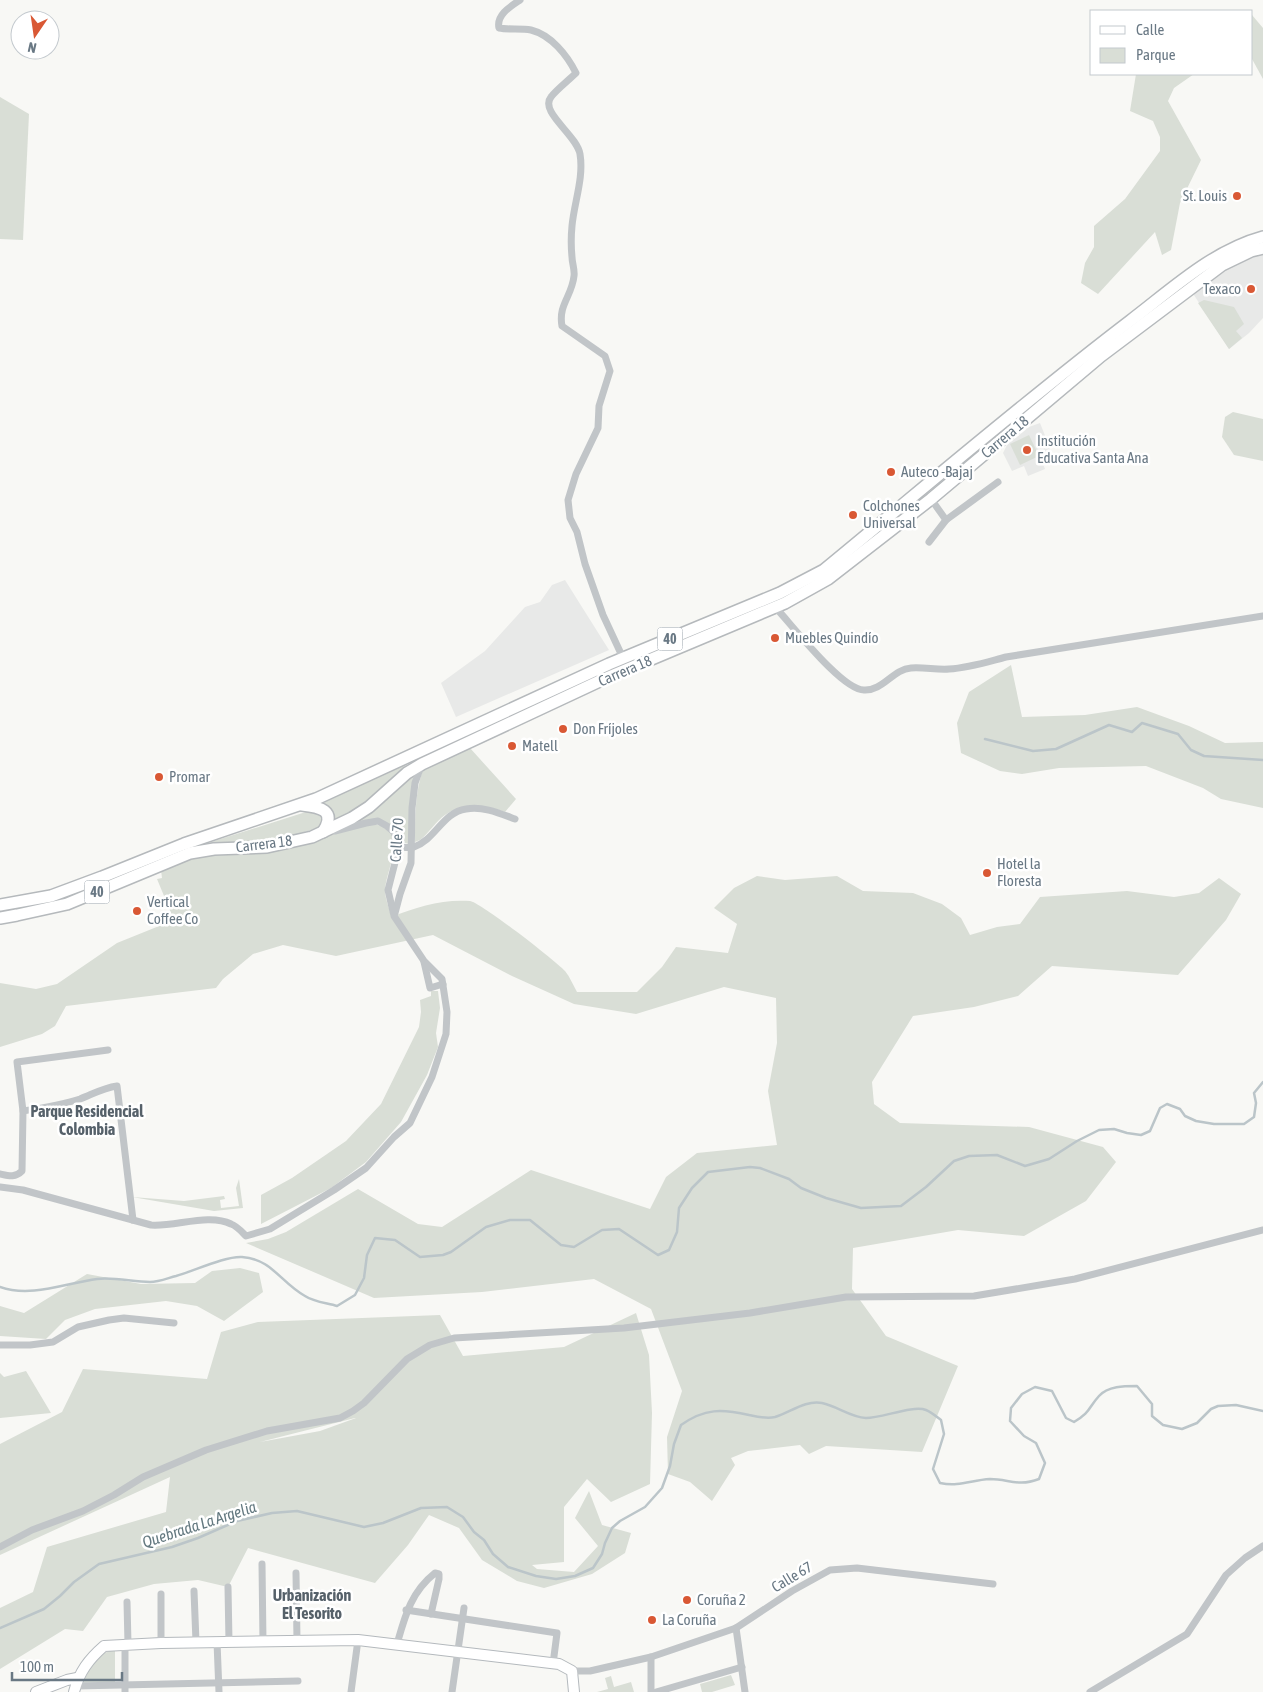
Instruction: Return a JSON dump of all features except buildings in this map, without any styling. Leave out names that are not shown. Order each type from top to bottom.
[{"type":"main road","name":"Carrera 18","points":[[0,905],[51,896],[72,889],[184,844],[300,805],[623,658],[780,593],[824,570],[1094,348],[1215,257],[1246,242],[1263,237]]},
{"type":"main road","name":"Carrera 18","points":[[0,918],[67,904],[190,853],[214,849],[267,847],[317,835],[352,818],[369,807],[395,782],[422,764],[604,679],[776,608],[828,579],[931,499],[1064,387],[1222,265],[1263,248]]},
{"type":"main road","points":[[300,805],[321,808],[325,812],[328,821],[317,835]]},
{"type":"street","points":[[520,0],[503,14],[498,22],[499,28],[531,30],[543,34],[567,58],[576,73],[550,97],[548,104],[550,113],[573,138],[580,153],[581,167],[572,227],[572,258],[575,274],[571,292],[563,303],[560,317],[562,326],[605,356],[610,371],[599,406],[598,428],[573,482],[568,500],[570,518],[579,537],[585,564],[602,615],[623,658]]},
{"type":"street","points":[[929,542],[946,520],[998,482]]},
{"type":"street","points":[[931,499],[946,520]]},
{"type":"street","points":[[776,608],[837,675],[853,688],[864,690],[874,688],[900,671],[910,668],[948,669],[966,667],[1006,657],[1263,616]]},
{"type":"street","name":"Calle 70","points":[[394,916],[412,862],[412,808],[415,783],[422,764]]},
{"type":"street","points":[[399,846],[412,848],[423,842],[434,833],[447,817],[465,809],[488,810],[515,818]]},
{"type":"street","points":[[0,1186],[23,1190],[151,1225],[164,1226],[188,1222],[222,1220],[233,1224],[246,1236],[270,1229],[366,1168],[410,1122],[432,1077],[446,1034],[447,1012],[442,979],[424,961],[394,916],[388,890],[399,846],[394,832],[378,822],[366,822],[317,835]]},
{"type":"street","points":[[424,961],[430,988],[443,984]]},
{"type":"street","points":[[0,1174],[11,1177],[18,1176],[22,1171],[23,1111],[17,1062],[108,1050]]},
{"type":"street","points":[[23,1111],[58,1105],[104,1088],[116,1086],[133,1220]]},
{"type":"street","points":[[0,1546],[32,1530],[83,1511],[143,1477],[206,1450],[267,1431],[340,1418],[353,1412],[407,1359],[430,1345],[454,1338],[624,1328],[750,1313],[846,1297],[974,1296],[1075,1279],[1263,1230]]},
{"type":"street","points":[[0,1346],[30,1346],[52,1342],[78,1327],[124,1318],[174,1323]]},
{"type":"street","points":[[1090,1692],[1187,1634],[1226,1575],[1245,1558],[1263,1546]]},
{"type":"street","points":[[262,1564],[262,1642]]},
{"type":"street","name":"Calle 67","points":[[572,1672],[590,1671],[651,1657],[736,1628],[792,1591],[830,1570],[857,1568],[993,1584]]},
{"type":"street","points":[[296,1573],[297,1641]]},
{"type":"street","points":[[397,1644],[406,1610],[429,1579],[435,1573],[438,1573],[439,1579],[431,1614]]},
{"type":"street","points":[[228,1587],[229,1642]]},
{"type":"street","points":[[194,1591],[196,1642]]},
{"type":"street","points":[[161,1594],[161,1643]]},
{"type":"street","points":[[125,1688],[127,1602]]},
{"type":"street","points":[[452,1692],[464,1608]]},
{"type":"street","points":[[406,1610],[557,1633],[553,1664]]},
{"type":"street","points":[[736,1628],[744,1692]]},
{"type":"street","points":[[76,1685],[91,1658],[104,1646],[325,1639],[397,1644],[559,1664],[572,1672],[574,1692]]},
{"type":"street","points":[[351,1692],[358,1640]]},
{"type":"street","points":[[217,1642],[219,1692]]},
{"type":"street","points":[[651,1657],[651,1692]]},
{"type":"street","points":[[656,1692],[742,1667]]},
{"type":"street","points":[[36,1692],[67,1680],[76,1685],[125,1688],[298,1681]]},
{"type":"shaded area","points":[[1263,253],[1263,318],[1249,333],[1229,349],[1192,292],[1224,269],[1253,255]]},
{"type":"shaded area","name":"Institución Educativa Santa Ana","points":[[1040,423],[1050,448],[1050,454],[1041,459],[1045,469],[1028,476],[1024,466],[1012,471],[1003,453],[1007,445],[1029,427]]},
{"type":"shaded area","points":[[565,580],[609,650],[456,717],[441,683],[485,651],[525,607],[540,602],[552,585]]},
{"type":"green space","points":[[1253,16],[1263,28],[1263,79],[1253,61]]},
{"type":"green space","points":[[1136,75],[1193,75],[1174,88],[1168,101],[1201,160],[1180,203],[1171,250],[1162,255],[1155,232],[1098,294],[1081,283],[1085,263],[1094,247],[1094,226],[1125,199],[1160,151],[1160,137],[1153,121],[1130,111]]},
{"type":"green space","points":[[0,97],[29,114],[23,240],[0,239]]},
{"type":"green space","points":[[1204,300],[1234,307],[1244,324],[1236,331],[1242,338],[1229,349],[1198,303]]},
{"type":"green space","points":[[1233,412],[1263,419],[1263,461],[1234,455],[1222,437],[1225,417]]},
{"type":"green space","points":[[1029,435],[1039,456],[1020,465],[1010,444]]},
{"type":"green space","points":[[1011,665],[1022,717],[1085,715],[1137,707],[1189,726],[1225,743],[1263,742],[1263,808],[1221,799],[1203,788],[1146,766],[1059,768],[1022,774],[1000,771],[961,753],[957,723],[969,692]]},
{"type":"green space","points":[[470,748],[516,799],[505,812],[482,806],[467,806],[452,811],[442,818],[420,840],[415,842],[415,814],[423,769]]},
{"type":"green space","points":[[408,762],[404,768],[365,803],[331,823],[319,805]]},
{"type":"green space","points":[[414,775],[409,844],[401,842],[397,831],[390,824],[352,823]]},
{"type":"green space","points":[[312,810],[318,810],[324,818],[322,826],[280,838],[208,845],[211,842]]},
{"type":"green space","points":[[367,825],[381,826],[390,831],[394,838],[394,848],[385,890],[391,917],[430,904],[470,901],[502,921],[559,965],[567,973],[577,992],[637,992],[662,967],[676,947],[728,953],[737,924],[714,908],[734,888],[757,876],[785,880],[837,876],[863,891],[913,893],[942,904],[961,918],[970,935],[997,927],[1020,924],[1040,897],[1127,891],[1174,897],[1199,893],[1219,878],[1241,894],[1226,920],[1178,975],[1052,966],[1018,996],[974,1007],[913,1016],[872,1082],[874,1104],[900,1123],[1029,1127],[1103,1147],[1116,1162],[1086,1201],[1024,1236],[958,1230],[853,1248],[852,1289],[886,1336],[958,1366],[922,1452],[826,1446],[809,1454],[800,1445],[748,1451],[731,1458],[735,1465],[712,1501],[690,1482],[668,1474],[667,1437],[682,1391],[651,1309],[594,1279],[482,1292],[374,1298],[246,1243],[268,1239],[286,1232],[358,1189],[418,1224],[442,1227],[531,1170],[650,1209],[666,1177],[697,1153],[777,1145],[768,1091],[777,1043],[776,998],[724,987],[636,1014],[574,1004],[512,976],[433,935],[336,956],[283,945],[253,954],[223,979],[216,988],[66,1006],[55,1026],[42,1034],[0,1047],[0,983],[36,989],[57,984],[117,943],[174,920],[157,879],[162,878],[161,870],[191,858],[323,837]]},
{"type":"green space","points":[[431,991],[438,991],[440,1008],[436,1033],[438,1047],[427,1075],[401,1122],[366,1162],[331,1188],[261,1224],[261,1195],[292,1178],[346,1141],[381,1104],[419,1027],[420,1000],[431,996]]},
{"type":"green space","points":[[239,1179],[243,1208],[214,1211],[132,1197],[184,1201],[224,1196],[225,1199],[220,1200],[221,1208],[239,1206],[236,1188]]},
{"type":"green space","points":[[240,1268],[259,1273],[263,1292],[224,1321],[197,1306],[166,1301],[95,1309],[65,1320],[46,1339],[0,1336],[0,1306],[24,1313],[87,1274],[141,1284],[195,1283],[212,1271]]},
{"type":"green space","points":[[636,1313],[649,1355],[652,1413],[650,1484],[611,1502],[587,1479],[564,1507],[564,1562],[532,1565],[537,1569],[574,1572],[598,1546],[575,1518],[589,1491],[602,1525],[631,1533],[625,1553],[592,1574],[544,1588],[517,1581],[482,1560],[459,1528],[429,1515],[408,1545],[375,1583],[248,1548],[228,1587],[198,1580],[154,1584],[107,1597],[83,1631],[65,1629],[0,1669],[0,1608],[33,1592],[47,1547],[166,1512],[170,1477],[0,1555],[0,1444],[62,1412],[83,1369],[207,1379],[221,1332],[258,1322],[440,1315],[463,1356],[564,1347]],"holes":[[[356,1418],[320,1431],[260,1442]]]},
{"type":"green space","points":[[26,1371],[51,1413],[0,1418],[0,1373],[4,1377]]},
{"type":"green space","points":[[115,1650],[115,1682],[83,1683],[95,1661],[104,1653]]},
{"type":"green space","points":[[731,1675],[735,1685],[712,1692],[702,1692],[700,1684]]},
{"type":"green space","points":[[611,1676],[614,1687],[631,1682],[634,1692],[597,1692],[608,1689],[605,1678]]},
{"type":"waterway","points":[[985,739],[1033,751],[1056,749],[1109,725],[1132,732],[1142,723],[1178,734],[1191,750],[1204,756],[1263,760]]},
{"type":"waterway","points":[[0,1287],[24,1291],[48,1289],[97,1279],[153,1282],[183,1274],[218,1261],[242,1257],[261,1262],[297,1291],[309,1298],[337,1306],[355,1295],[364,1278],[367,1255],[375,1238],[395,1240],[420,1257],[443,1255],[451,1252],[486,1227],[510,1220],[530,1220],[561,1245],[574,1247],[602,1230],[619,1229],[658,1255],[669,1250],[677,1232],[679,1208],[692,1188],[708,1172],[750,1167],[760,1168],[789,1179],[801,1188],[826,1198],[861,1208],[901,1206],[926,1187],[954,1161],[969,1156],[997,1155],[1025,1166],[1049,1159],[1077,1141],[1099,1130],[1114,1129],[1141,1135],[1150,1131],[1160,1108],[1167,1104],[1180,1109],[1185,1116],[1196,1121],[1214,1124],[1244,1124],[1254,1117],[1256,1103],[1254,1093],[1263,1082]]},
{"type":"waterway","name":"Quebrada La Argelia","points":[[0,1628],[44,1609],[74,1582],[99,1564],[172,1547],[237,1521],[272,1513],[297,1511],[364,1527],[383,1523],[421,1508],[447,1507],[463,1517],[474,1532],[484,1540],[493,1554],[508,1567],[536,1576],[556,1579],[575,1576],[593,1568],[602,1554],[612,1528],[620,1521],[645,1507],[662,1488],[681,1425],[698,1415],[714,1411],[772,1418],[810,1403],[822,1403],[854,1416],[866,1418],[913,1409],[926,1410],[941,1420],[944,1434],[933,1469],[940,1483],[947,1484],[960,1484],[990,1479],[1019,1483],[1039,1479],[1045,1463],[1036,1443],[1024,1436],[1010,1421],[1011,1408],[1022,1394],[1035,1387],[1052,1391],[1066,1418],[1074,1422],[1080,1419],[1095,1400],[1107,1390],[1127,1386],[1137,1386],[1152,1404],[1152,1416],[1163,1425],[1182,1429],[1197,1423],[1211,1409],[1218,1406],[1236,1405],[1263,1411]]},
{"type":"place","name":"St. Louis","points":[[1237,196]]},
{"type":"place","name":"Texaco","points":[[1251,289]]},
{"type":"place","name":"Institución Educativa Santa Ana","points":[[1027,450]]},
{"type":"place","name":"Auteco -Bajaj","points":[[891,472]]},
{"type":"place","name":"Colchones Universal","points":[[853,515]]},
{"type":"place","name":"Muebles Quindío","points":[[775,638]]},
{"type":"place","name":"Don Fríjoles","points":[[563,729]]},
{"type":"place","name":"Matell","points":[[512,746]]},
{"type":"place","name":"Promar","points":[[159,777]]},
{"type":"place","name":"Hotel la Floresta","points":[[987,873]]},
{"type":"place","name":"Vertical Coffee Co","points":[[137,911]]},
{"type":"place","name":"Coruña 2","points":[[687,1600]]},
{"type":"place","name":"La Coruña","points":[[652,1620]]},
{"type":"district","name":"Parque Residencial Colombia","points":[[87,1120]]},
{"type":"district","name":"Urbanización El Tesorito","points":[[312,1604]]}]
